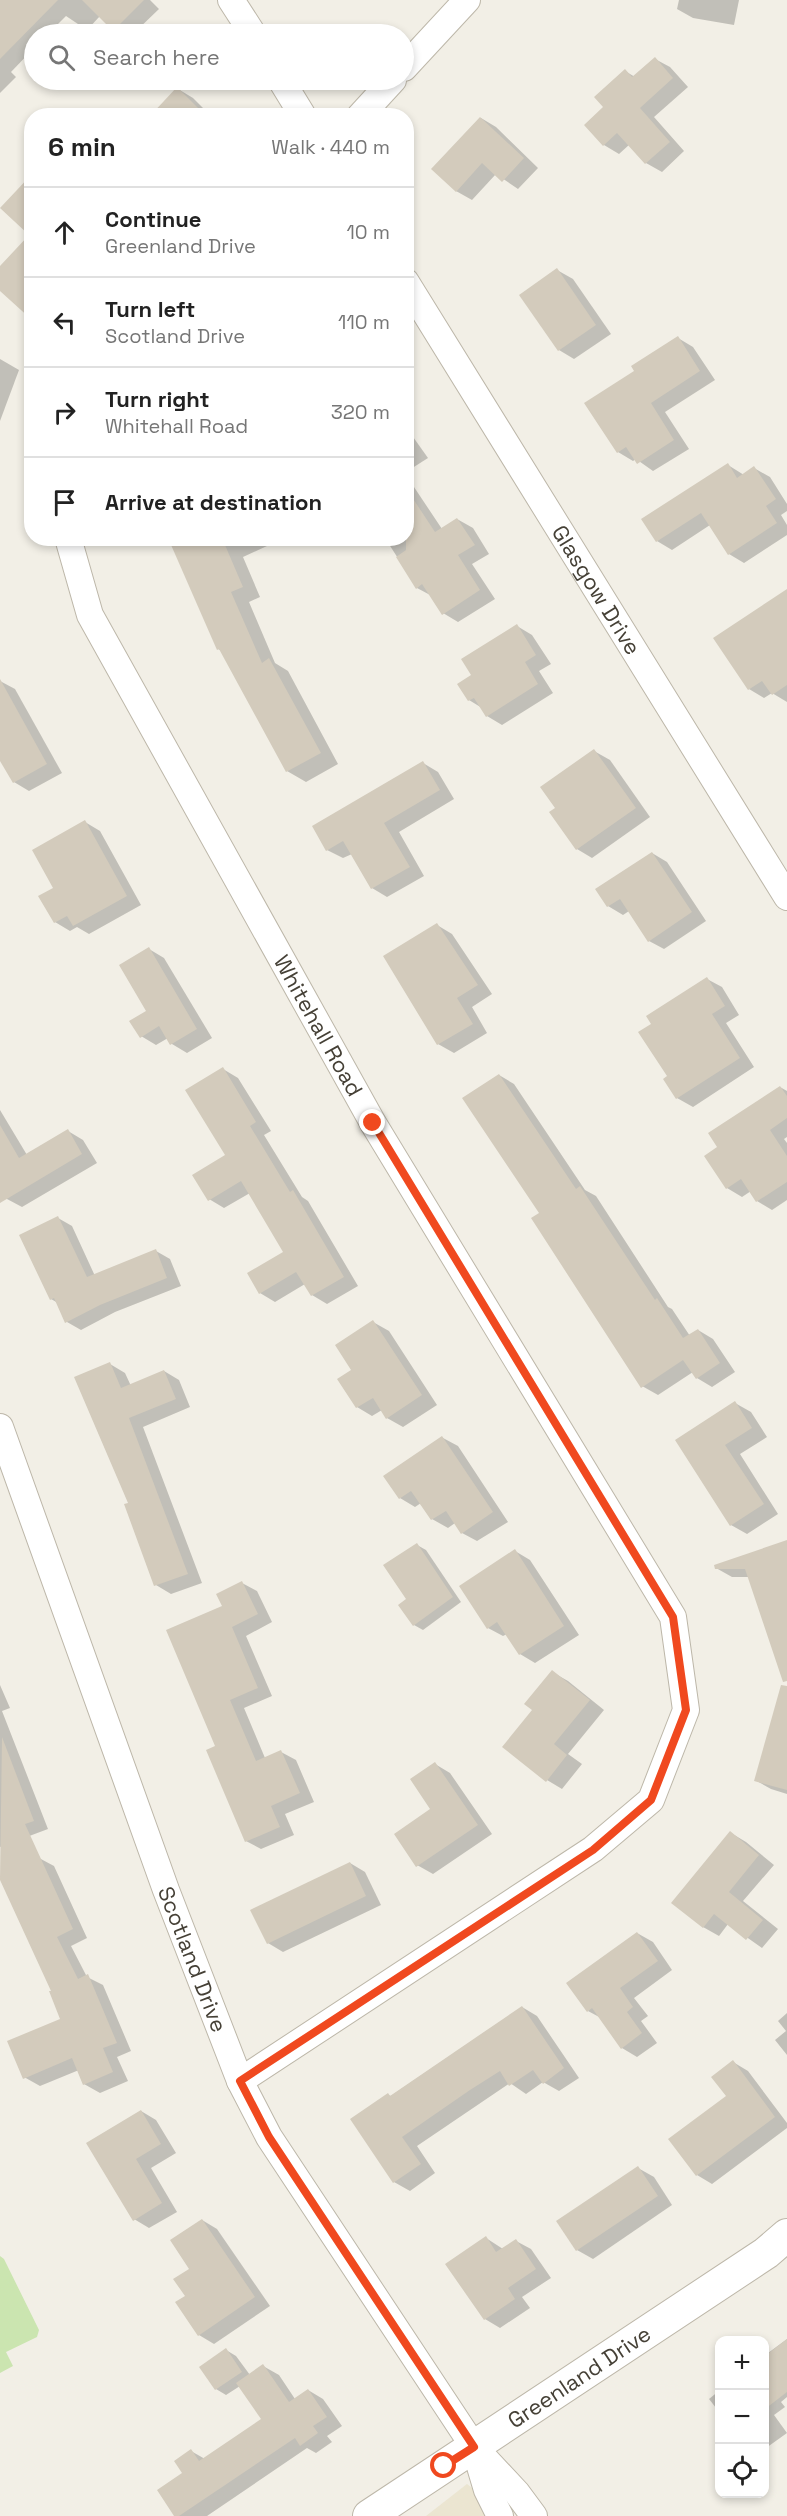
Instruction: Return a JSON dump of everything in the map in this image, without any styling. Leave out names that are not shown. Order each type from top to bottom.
[{"type":"street","points":[[231,0],[247,24]]},
{"type":"street","points":[[414,57],[467,0]]},
{"type":"street","points":[[287,90],[298,108]]},
{"type":"street","points":[[367,108],[384,90]]},
{"type":"street","name":"Glasgow Drive","points":[[414,295],[787,897]]},
{"type":"street","name":"Whitehall Road","points":[[70,546],[90,615],[367,1113],[673,1617],[686,1710],[651,1800],[593,1850],[240,2081]]},
{"type":"street","name":"Scotland Drive","points":[[0,1426],[166,1890],[240,2081],[269,2137],[474,2447]]},
{"type":"street","name":"Greenland Drive","points":[[369,2516],[766,2253],[787,2235]]},
{"type":"street","points":[[474,2447],[488,2490],[500,2516]]},
{"type":"street","points":[[474,2447],[517,2493],[534,2516]]},
{"type":"shaded area","points":[[467,2484],[506,2516],[426,2516]]},
{"type":"green space","points":[[0,2256],[4,2259],[39,2330],[37,2337],[6,2352],[13,2366],[0,2373]]},
{"type":"building","points":[[0,0],[58,0],[34,24],[24,24],[24,35],[0,59]]},
{"type":"building","points":[[82,0],[144,0],[120,24],[106,24]]},
{"type":"building","points":[[655,57],[673,78],[640,108],[670,142],[645,164],[617,133],[603,146],[584,125],[603,107],[594,97],[625,69],[632,77]]},
{"type":"building","points":[[174,90],[180,90],[198,108],[157,108]]},
{"type":"building","points":[[480,117],[524,158],[502,182],[482,163],[456,192],[431,169]]},
{"type":"building","points":[[24,182],[24,230],[0,208]]},
{"type":"building","points":[[24,240],[24,313],[0,291],[0,266]]},
{"type":"building","points":[[557,268],[596,325],[558,351],[519,295]]},
{"type":"building","points":[[678,336],[700,371],[651,403],[674,440],[637,464],[626,447],[617,453],[584,403],[634,371],[631,366]]},
{"type":"building","points":[[728,463],[737,478],[754,466],[776,499],[766,506],[777,523],[728,555],[701,513],[656,542],[641,519]]},
{"type":"building","points":[[414,500],[435,532],[457,518],[475,545],[458,555],[480,590],[442,615],[422,584],[416,589],[396,557],[406,550],[406,546],[414,546]]},
{"type":"building","points":[[172,546],[225,546],[243,587],[231,592],[262,663],[269,658],[321,753],[286,772],[219,649],[217,650]]},
{"type":"building","points":[[787,589],[787,685],[772,695],[762,681],[748,690],[713,638]]},
{"type":"building","points":[[517,624],[536,655],[525,662],[538,684],[486,717],[474,698],[468,701],[457,684],[471,675],[461,659]]},
{"type":"building","points":[[0,679],[47,764],[13,783],[0,761]]},
{"type":"building","points":[[594,749],[636,808],[576,850],[549,812],[555,808],[540,787]]},
{"type":"building","points":[[423,761],[440,790],[384,823],[410,867],[371,889],[343,841],[326,851],[312,826]]},
{"type":"building","points":[[85,820],[127,896],[73,926],[67,916],[54,923],[38,896],[53,888],[32,850]]},
{"type":"building","points":[[652,852],[692,912],[648,942],[620,899],[607,907],[595,889]]},
{"type":"building","points":[[437,923],[478,985],[457,998],[473,1024],[437,1045],[383,956]]},
{"type":"building","points":[[149,947],[197,1029],[170,1045],[159,1026],[140,1038],[129,1021],[146,1011],[119,965]]},
{"type":"building","points":[[707,977],[725,1006],[712,1014],[740,1058],[676,1099],[663,1079],[667,1076],[638,1032],[651,1024],[646,1016]]},
{"type":"building","points":[[223,1067],[256,1122],[250,1126],[290,1192],[293,1190],[344,1277],[311,1296],[296,1272],[259,1294],[247,1273],[283,1252],[241,1181],[208,1201],[192,1175],[225,1155],[185,1090]]},
{"type":"building","points":[[499,1074],[576,1189],[580,1186],[655,1300],[657,1298],[683,1338],[698,1329],[720,1363],[696,1379],[683,1360],[641,1388],[531,1218],[539,1213],[462,1098]]},
{"type":"building","points":[[780,1086],[787,1096],[787,1118],[770,1130],[787,1156],[787,1182],[756,1202],[741,1179],[726,1189],[704,1156],[717,1147],[708,1133]]},
{"type":"building","points":[[0,1125],[19,1158],[68,1129],[82,1154],[0,1203]]},
{"type":"building","points":[[58,1216],[87,1277],[156,1249],[167,1278],[100,1305],[65,1323],[54,1298],[50,1300],[19,1235]]},
{"type":"building","points":[[373,1320],[422,1395],[386,1419],[373,1398],[356,1408],[337,1379],[351,1370],[335,1345]]},
{"type":"building","points":[[110,1362],[121,1388],[164,1370],[176,1399],[129,1418],[188,1574],[154,1586],[124,1504],[128,1503],[74,1377]]},
{"type":"building","points":[[735,1401],[752,1428],[725,1445],[764,1504],[730,1526],[675,1440]]},
{"type":"building","points":[[442,1436],[493,1512],[461,1534],[446,1511],[431,1520],[411,1491],[399,1499],[383,1476]]},
{"type":"building","points":[[787,1540],[787,1681],[783,1682],[745,1569],[715,1569],[714,1565]]},
{"type":"building","points":[[417,1543],[453,1597],[413,1626],[398,1605],[406,1599],[383,1565]]},
{"type":"building","points":[[515,1549],[564,1626],[519,1655],[497,1622],[487,1629],[459,1586]]},
{"type":"building","points":[[242,1581],[258,1614],[232,1627],[258,1688],[230,1700],[256,1761],[281,1750],[300,1793],[271,1806],[280,1827],[245,1842],[206,1750],[215,1746],[166,1630],[222,1606],[216,1594]]},
{"type":"building","points":[[552,1670],[590,1700],[554,1744],[567,1755],[546,1782],[502,1747],[532,1710],[524,1704]]},
{"type":"building","points":[[781,1685],[787,1686],[787,1790],[754,1781]]},
{"type":"building","points":[[2,1737],[34,1821],[25,1824],[73,1929],[57,1937],[78,1979],[88,1974],[117,2043],[103,2048],[113,2072],[83,2085],[72,2058],[23,2079],[7,2041],[60,2019],[49,1991],[51,1991],[0,1880]]},
{"type":"building","points":[[435,1762],[478,1825],[416,1867],[394,1834],[430,1809],[410,1779]]},
{"type":"building","points":[[730,1831],[759,1855],[729,1892],[763,1920],[746,1940],[714,1914],[703,1928],[671,1903]]},
{"type":"building","points":[[350,1862],[366,1896],[267,1944],[250,1910]]},
{"type":"building","points":[[637,1932],[658,1961],[620,1988],[633,2007],[627,2012],[642,2033],[621,2049],[592,2008],[587,2012],[566,1983]]},
{"type":"building","points":[[522,2006],[564,2068],[543,2084],[533,2070],[509,2086],[500,2071],[470,2090],[402,2137],[421,2164],[393,2183],[350,2119],[388,2093],[390,2096]]},
{"type":"building","points":[[733,2060],[775,2117],[696,2176],[668,2139],[726,2096],[711,2077]]},
{"type":"building","points":[[141,2110],[161,2144],[136,2159],[162,2203],[133,2221],[86,2143]]},
{"type":"building","points":[[638,2166],[658,2196],[576,2251],[556,2221]]},
{"type":"building","points":[[202,2219],[255,2297],[198,2336],[175,2302],[185,2296],[173,2279],[189,2269],[170,2240]]},
{"type":"building","points":[[486,2236],[496,2252],[516,2239],[536,2269],[508,2288],[515,2299],[484,2320],[445,2264]]},
{"type":"building","points":[[787,2339],[787,2392],[769,2406],[769,2390],[769,2353]]},
{"type":"building","points":[[226,2348],[242,2372],[215,2390],[199,2367]]},
{"type":"building","points":[[263,2364],[289,2402],[308,2389],[327,2417],[313,2426],[318,2433],[300,2446],[295,2438],[179,2516],[174,2516],[157,2490],[182,2473],[174,2461],[191,2449],[199,2461],[261,2419],[236,2383]]},
{"type":"route","points":[[373,1123],[673,1617],[686,1710],[651,1800],[593,1850],[240,2081],[269,2137],[474,2447],[444,2466]]}]
